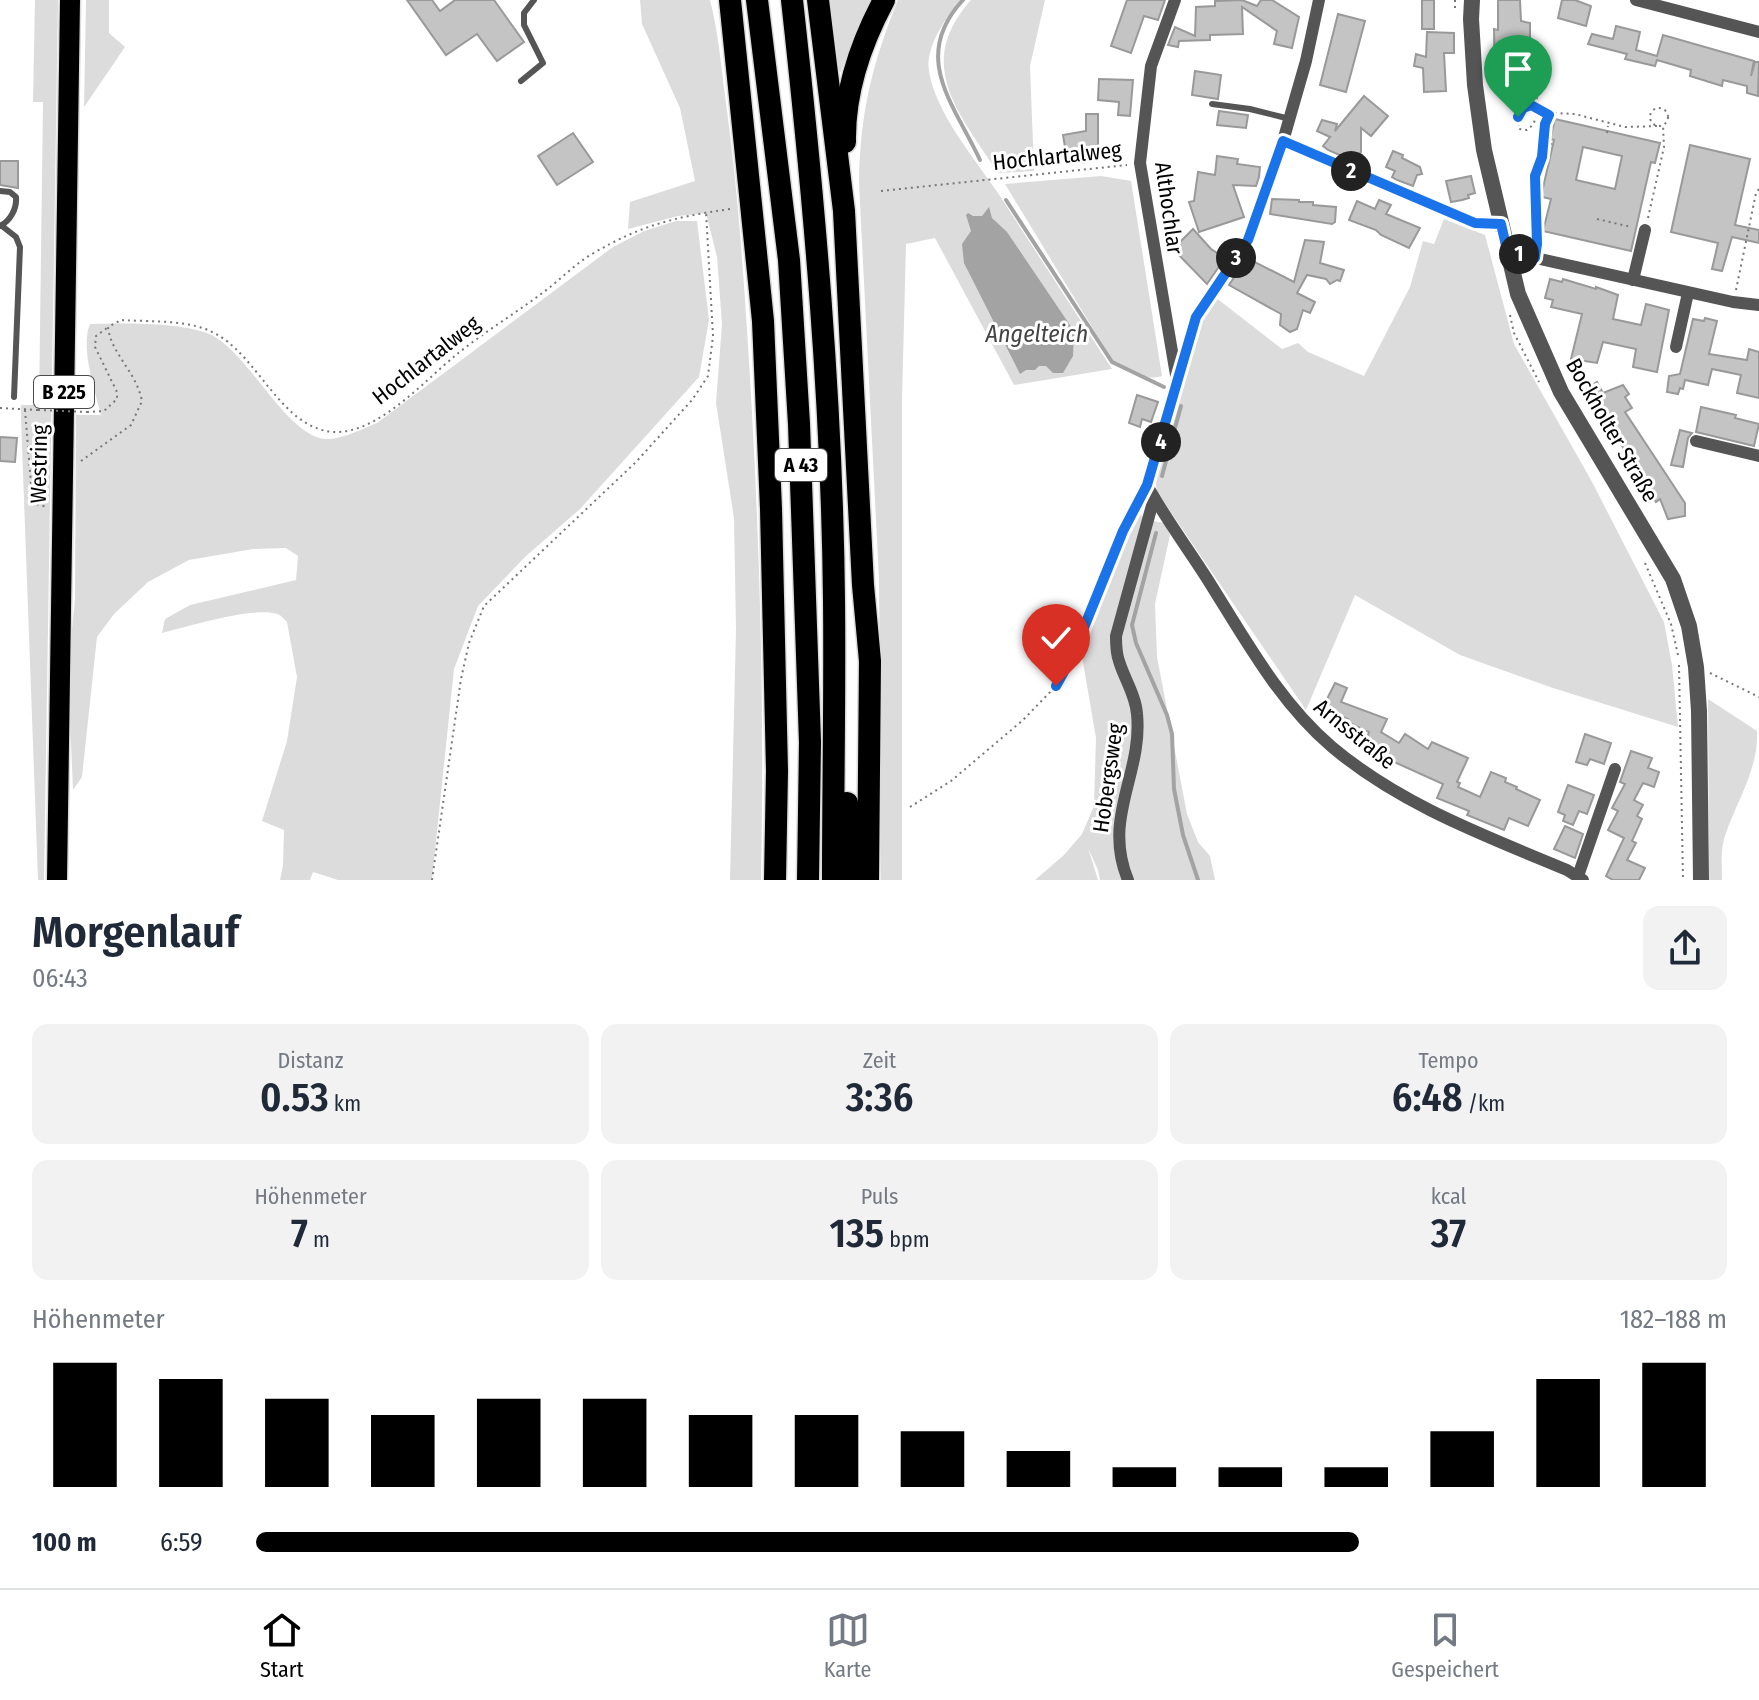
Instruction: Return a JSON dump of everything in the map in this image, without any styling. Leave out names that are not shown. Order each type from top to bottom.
[{"type":"highway","name":"A 43","points":[[757,0],[789,260],[799,424],[810,742],[808,880]]},
{"type":"highway","name":"A 43","points":[[792,0],[810,161],[824,356],[834,599],[833,880]]},
{"type":"highway","points":[[818,0],[844,211]]},
{"type":"highway","points":[[868,880],[870,661],[863,585],[844,211],[845,122],[853,79],[868,30],[884,0]]},
{"type":"highway","points":[[730,2],[763,321],[777,771],[775,880]]},
{"type":"highway","points":[[834,703],[846,754],[851,880]]},
{"type":"main road","name":"Westring","points":[[57,880],[70,0]]},
{"type":"street","name":"Althochlar","points":[[1175,0],[1151,66],[1140,163],[1177,378]]},
{"type":"street","points":[[1147,485],[1196,317],[1248,240],[1290,119],[1319,0]]},
{"type":"street","name":"Bockholter Straße","points":[[1472,0],[1475,85],[1484,150],[1522,306],[1561,392],[1673,579],[1689,626],[1696,667],[1701,880]]},
{"type":"street","points":[[1638,0],[1759,32]]},
{"type":"street","points":[[1283,141],[1475,223],[1501,224]]},
{"type":"street","points":[[1633,280],[1645,230]]},
{"type":"street","points":[[1507,250],[1688,293],[1759,305]]},
{"type":"street","points":[[1676,347],[1688,293]]},
{"type":"street","points":[[1696,441],[1759,456]]},
{"type":"street","name":"Arnsstraße","points":[[1147,485],[1297,714],[1333,748],[1428,811],[1581,878],[1615,769]]},
{"type":"street","name":"Hobergsweg","points":[[1128,880],[1120,861],[1119,820],[1136,739],[1138,712],[1117,658],[1116,636],[1154,498]]},
{"type":"lane","points":[[521,81],[543,63],[524,25],[524,13],[534,0]]},
{"type":"lane","points":[[1212,104],[1290,119]]},
{"type":"lane","points":[[1535,258],[1536,182]]},
{"type":"lane","points":[[0,191],[10,192],[16,197],[12,216],[1,226],[16,237],[20,247],[14,397]]},
{"type":"path","points":[[1537,109],[1533,125],[1527,130],[1519,129],[1517,120],[1523,108],[1531,105],[1549,115],[1564,112],[1625,127],[1663,126]]},
{"type":"path","points":[[1597,219],[1645,230],[1664,147],[1663,126],[1668,120],[1662,108],[1656,108],[1650,117],[1652,123],[1658,126]]},
{"type":"path","points":[[1536,182],[1549,115]]},
{"type":"path","points":[[1607,133],[1609,124]]},
{"type":"path","points":[[1543,143],[1552,144]]},
{"type":"path","name":"Hochlartalweg","points":[[881,191],[1140,163]]},
{"type":"path","points":[[1733,302],[1759,189]]},
{"type":"path","name":"Hochlartalweg","points":[[108,327],[121,320],[204,328],[220,335],[309,426],[324,431],[347,432],[379,418],[590,255],[644,226],[678,216],[730,209]]},
{"type":"path","points":[[432,880],[461,679],[469,643],[484,606],[625,473],[692,400],[708,376],[713,336],[706,212]]},
{"type":"path","points":[[1508,309],[1514,333],[1540,383]]},
{"type":"path","points":[[0,408],[87,412],[110,408],[117,399],[117,392],[95,347],[96,336],[108,327],[110,338],[140,390],[142,401],[139,412],[119,436],[63,473]]},
{"type":"path","points":[[25,410],[32,496],[36,504],[62,512]]},
{"type":"path","points":[[910,807],[951,781],[1023,720],[1056,686],[1072,657],[1123,531],[1147,485]]},
{"type":"path","points":[[1642,557],[1671,624],[1679,662],[1683,880]]},
{"type":"path","points":[[1696,667],[1759,697]]},
{"type":"shaded area","points":[[35,0],[58,0],[44,880],[38,880],[21,418],[21,405],[39,405],[43,102],[33,102]]},
{"type":"shaded area","points":[[86,0],[109,0],[109,33],[125,47],[84,107]]},
{"type":"shaded area","points":[[640,0],[710,0],[719,48],[738,213],[755,467],[760,605],[761,880],[730,880],[736,629],[734,518],[716,403],[722,324],[717,257],[706,213],[678,216],[628,229],[630,202],[695,181],[680,108],[642,24]]},
{"type":"shaded area","points":[[828,0],[872,0],[840,73],[833,44]]},
{"type":"shaded area","points":[[898,0],[961,0],[943,24],[930,52],[929,71],[939,103],[1112,369],[1014,385],[935,238],[906,244],[902,400],[902,880],[881,880],[879,579],[859,183],[869,89]]},
{"type":"shaded area","points":[[971,0],[1045,0],[1030,66],[1034,171],[998,173],[957,109],[948,89],[944,68],[945,46],[954,24]]},
{"type":"shaded area","points":[[1101,176],[1131,181],[1162,376],[1142,376],[1112,360],[1005,184]]},
{"type":"shaded area","points":[[1444,219],[1485,235],[1514,344],[1591,480],[1664,622],[1678,727],[1460,655],[1355,595],[1306,710],[1157,492],[1155,479],[1203,313],[1215,297],[1282,349],[1298,343],[1308,352],[1364,376],[1410,287],[1423,241],[1434,244]]},
{"type":"shaded area","points":[[676,221],[697,221],[709,320],[699,377],[580,509],[526,556],[478,606],[454,669],[432,880],[338,880],[313,872],[310,880],[280,880],[284,830],[262,821],[287,741],[297,677],[287,622],[277,614],[253,613],[162,633],[165,619],[190,605],[296,580],[298,556],[286,548],[253,549],[189,560],[148,582],[114,614],[97,637],[82,777],[73,790],[68,671],[75,599],[76,415],[101,415],[88,357],[90,324],[165,325],[207,333],[238,356],[299,426],[314,436],[336,438],[377,423],[613,247],[644,231]]},
{"type":"shaded area","points":[[1126,508],[1153,521],[1165,523],[1170,535],[1155,604],[1157,657],[1187,814],[1198,842],[1210,856],[1215,880],[1100,880],[1088,848],[1098,880],[1035,880],[1064,855],[1082,834],[1094,806],[1096,738],[1078,633]]},
{"type":"shaded area","points":[[1708,699],[1757,731],[1751,772],[1723,841],[1722,880],[1709,880]]},
{"type":"water","name":"Angelteich","points":[[989,207],[992,218],[1007,232],[1074,331],[1073,356],[1063,373],[1053,373],[1046,366],[1039,366],[1020,374],[964,263],[962,244],[971,231],[966,215],[982,216]]},
{"type":"building","points":[[407,0],[432,0],[440,11],[455,0],[494,0],[524,42],[497,61],[477,34],[446,55]]},
{"type":"building","points":[[1127,0],[1165,0],[1158,20],[1144,16],[1131,53],[1111,46]]},
{"type":"building","points":[[1242,0],[1257,6],[1261,0],[1272,0],[1299,17],[1292,48],[1274,44],[1277,31],[1242,7],[1243,34],[1210,35],[1210,40],[1179,41],[1178,47],[1168,45],[1175,27],[1195,36],[1196,7],[1215,6],[1215,1]]},
{"type":"building","points":[[1422,0],[1434,0],[1434,29],[1422,29]]},
{"type":"building","points":[[1498,0],[1520,0],[1521,21],[1530,23],[1530,44],[1515,45],[1516,74],[1537,76],[1537,99],[1515,96],[1515,85],[1495,84],[1494,29],[1498,30]]},
{"type":"building","points":[[1562,0],[1575,0],[1591,6],[1586,26],[1558,18]]},
{"type":"building","points":[[1338,14],[1365,21],[1346,92],[1320,85]]},
{"type":"building","points":[[1616,26],[1640,32],[1636,50],[1657,56],[1663,35],[1754,61],[1751,76],[1755,62],[1759,62],[1758,96],[1747,93],[1747,86],[1723,80],[1722,86],[1690,76],[1691,70],[1657,60],[1655,66],[1625,59],[1627,54],[1588,44],[1592,34],[1613,39]]},
{"type":"building","points":[[1427,32],[1454,33],[1454,53],[1444,53],[1446,91],[1424,92],[1423,68],[1414,66],[1416,54],[1426,57]]},
{"type":"building","points":[[1195,71],[1221,75],[1218,99],[1192,95]]},
{"type":"building","points":[[1099,79],[1133,80],[1130,116],[1118,115],[1119,102],[1098,100]]},
{"type":"building","points":[[1364,96],[1388,116],[1371,136],[1361,128],[1361,152],[1357,159],[1328,150],[1323,146],[1330,137],[1317,131],[1322,120],[1337,124],[1335,131]]},
{"type":"building","points":[[1219,111],[1248,115],[1246,128],[1217,125]]},
{"type":"building","points":[[1086,114],[1098,114],[1098,160],[1080,163],[1078,151],[1066,153],[1063,135],[1086,131]]},
{"type":"building","points":[[1555,119],[1660,143],[1655,163],[1651,162],[1631,251],[1543,231],[1551,199],[1542,197],[1554,140],[1550,139]],"holes":[[[1583,147],[1622,156],[1615,189],[1576,180]]]},
{"type":"building","points":[[573,133],[593,162],[557,185],[538,156]]},
{"type":"building","points":[[1690,145],[1750,159],[1735,225],[1759,230],[1759,243],[1732,237],[1722,271],[1712,269],[1718,243],[1671,232]]},
{"type":"building","points":[[1393,151],[1420,167],[1422,174],[1417,175],[1413,186],[1392,177],[1395,171],[1386,167]]},
{"type":"building","points":[[1217,156],[1238,159],[1237,164],[1260,167],[1259,177],[1256,186],[1233,185],[1244,217],[1199,232],[1189,202],[1194,201],[1198,172],[1215,175]]},
{"type":"building","points":[[0,161],[18,161],[18,188],[0,185]]},
{"type":"building","points":[[1471,176],[1475,193],[1468,195],[1469,198],[1451,202],[1446,181]]},
{"type":"building","points":[[1272,199],[1336,207],[1335,222],[1270,214]]},
{"type":"building","points":[[1379,200],[1391,205],[1386,214],[1420,228],[1409,248],[1349,220],[1357,201],[1375,209]]},
{"type":"building","points":[[1193,229],[1211,249],[1225,258],[1207,284],[1173,249]]},
{"type":"building","points":[[1305,240],[1324,242],[1320,263],[1344,270],[1340,281],[1330,284],[1326,279],[1307,275],[1297,293],[1315,302],[1310,313],[1303,310],[1297,329],[1290,332],[1280,325],[1281,314],[1229,285],[1247,258],[1294,282]]},
{"type":"building","points":[[1550,279],[1562,282],[1563,279],[1618,295],[1613,319],[1641,325],[1646,304],[1669,310],[1657,372],[1633,367],[1636,349],[1603,342],[1597,363],[1571,359],[1582,314],[1551,307],[1553,300],[1545,298]]},
{"type":"building","points":[[1705,318],[1717,321],[1709,354],[1747,360],[1749,349],[1759,352],[1759,398],[1737,393],[1741,375],[1712,369],[1708,385],[1685,380],[1678,394],[1667,392],[1669,376],[1680,374],[1693,319],[1704,321]]},
{"type":"building","points":[[1597,382],[1603,393],[1623,385],[1629,394],[1625,397],[1632,408],[1625,412],[1685,503],[1685,516],[1668,519],[1660,499],[1656,502],[1587,388]]},
{"type":"building","points":[[1137,395],[1158,402],[1151,422],[1142,419],[1140,427],[1129,423]]},
{"type":"building","points":[[1701,407],[1759,424],[1754,446],[1696,432]]},
{"type":"building","points":[[1680,430],[1692,433],[1688,438],[1683,467],[1671,465]]},
{"type":"building","points":[[0,437],[17,438],[15,462],[0,461]]},
{"type":"building","points":[[1335,683],[1347,688],[1341,702],[1387,719],[1381,732],[1399,743],[1405,734],[1428,749],[1432,742],[1468,758],[1457,782],[1460,783],[1458,787],[1480,797],[1491,772],[1540,800],[1528,826],[1509,818],[1504,830],[1467,815],[1469,811],[1437,798],[1443,784],[1392,761],[1365,743],[1369,732],[1347,722],[1348,719],[1322,709]]},
{"type":"building","points":[[1585,734],[1611,743],[1604,764],[1590,759],[1587,765],[1576,762]]},
{"type":"building","points":[[1631,751],[1652,758],[1648,768],[1659,772],[1654,787],[1643,783],[1634,800],[1643,805],[1637,816],[1642,819],[1632,841],[1636,843],[1627,860],[1645,868],[1639,880],[1613,880],[1606,876],[1624,838],[1608,830],[1618,811],[1612,808],[1625,784],[1620,782]]},
{"type":"building","points":[[1568,785],[1594,795],[1587,814],[1579,811],[1573,825],[1563,821],[1565,815],[1558,812]]},
{"type":"building","points":[[1565,826],[1583,834],[1575,858],[1554,849]]},
{"type":"waterway","points":[[963,0],[947,21],[940,41],[938,61],[949,100],[980,160]]},
{"type":"waterway","points":[[1006,200],[1112,362],[1164,387]]},
{"type":"waterway","points":[[1162,476],[1181,406]]},
{"type":"waterway","points":[[1156,533],[1132,625],[1136,643],[1172,734],[1174,789],[1183,835],[1198,880]]},
{"type":"route","points":[[1056,686],[1072,657],[1123,531],[1147,485],[1196,317],[1248,240],[1283,141],[1432,207],[1475,223],[1501,224],[1507,250],[1535,258],[1535,176],[1542,157],[1543,133],[1549,115],[1531,105],[1523,108],[1518,117]]}]
